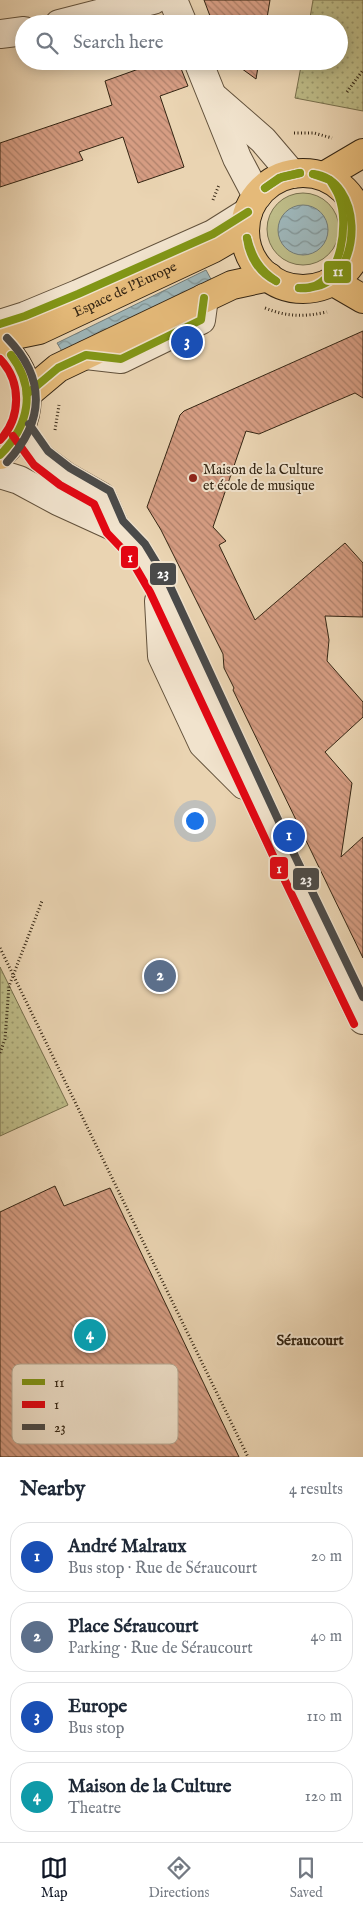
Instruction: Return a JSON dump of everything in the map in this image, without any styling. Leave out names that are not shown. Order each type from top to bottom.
[{"type":"main road","points":[[324,176],[362,154]]},
{"type":"main road","points":[[308,173],[324,176],[340,185],[361,212],[360,255],[332,281],[316,287],[300,288],[283,285],[269,277],[256,264],[248,248],[250,213],[266,186],[279,178],[292,174],[308,173]]},
{"type":"main road","name":"Espace de l'Europe","points":[[0,338],[40,330],[212,249],[250,213]]},
{"type":"main road","points":[[27,394],[58,368],[232,285],[269,277]]},
{"type":"main road","points":[[332,281],[363,299]]},
{"type":"main road","points":[[0,344],[10,353],[22,372],[27,394],[26,412],[20,430],[10,446],[0,455]]},
{"type":"street","points":[[94,15],[153,0]]},
{"type":"street","points":[[173,0],[179,15]]},
{"type":"street","points":[[0,34],[15,32]]},
{"type":"street","points":[[202,70],[237,158],[250,213]]},
{"type":"street","points":[[213,96],[263,140],[292,174]]},
{"type":"street","name":"Espace de l'Europe","points":[[0,324],[26,316],[78,294],[213,234],[250,213]]},
{"type":"street","points":[[20,430],[41,458],[65,476],[102,497],[115,527],[137,550],[159,587],[363,1020]]},
{"type":"street","points":[[0,474],[19,480],[58,501],[115,527]]},
{"type":"path","points":[[347,92],[363,70]]},
{"type":"path","points":[[263,140],[288,133],[314,133],[339,140],[362,154]]},
{"type":"path","points":[[0,1052],[4,1039],[9,986],[42,901]]},
{"type":"path","points":[[0,948],[248,1457]]},
{"type":"shaded area","points":[[313,0],[363,0],[363,111],[295,98],[300,70],[348,70],[348,15],[310,15]]},
{"type":"shaded area","points":[[303,193],[323,199],[333,209],[339,229],[333,249],[323,259],[303,265],[283,259],[273,249],[267,229],[273,209],[283,199]]},
{"type":"shaded area","points":[[0,967],[68,1105],[0,1136]]},
{"type":"water","points":[[303,205],[312,207],[323,216],[328,230],[326,239],[317,250],[303,255],[294,253],[283,244],[278,230],[280,221],[289,210]]},
{"type":"water","points":[[206,270],[212,281],[63,353],[57,343]]},
{"type":"building","points":[[204,0],[270,0],[268,15],[210,15]]},
{"type":"building","points":[[136,70],[182,70],[188,86],[160,96],[184,167],[138,183],[123,137],[79,152],[83,160],[0,187],[0,143],[112,105],[105,81]]},
{"type":"building","points":[[244,70],[258,70],[256,79]]},
{"type":"building","points":[[363,331],[363,398],[355,393],[259,434],[246,431],[213,527],[226,541],[219,545],[255,620],[345,543],[363,563],[363,617],[325,616],[329,640],[327,661],[363,702],[363,717],[325,752],[352,783],[341,857],[363,837],[363,958],[233,690],[234,688],[224,668],[223,654],[161,530],[147,507],[180,415],[184,411]]},
{"type":"building","points":[[55,1186],[64,1206],[110,1188],[239,1457],[0,1457],[0,1212]]},
{"type":"transit line","name":"11","points":[[265,188],[279,178],[300,173]]},
{"type":"transit line","name":"11","points":[[265,188],[282,177],[300,173]]},
{"type":"transit line","name":"11","points":[[299,288],[321,285],[335,276],[344,262],[350,244],[352,226],[349,208],[341,192],[329,180],[313,174]]},
{"type":"transit line","name":"11","points":[[299,288],[311,287],[322,282],[330,273],[336,262],[343,235],[342,208],[339,197],[330,180],[313,174]]},
{"type":"transit line","name":"11","points":[[0,324],[25,316],[78,294],[213,234],[248,212]]},
{"type":"transit line","name":"11","points":[[247,238],[257,262],[276,281]]},
{"type":"transit line","name":"11","points":[[247,238],[250,251],[260,269],[276,281]]},
{"type":"transit line","name":"11","points":[[27,394],[58,368],[86,355],[121,359],[201,320],[204,298]]},
{"type":"transit line","name":"23","points":[[7,338],[20,353],[29,368],[36,400],[29,431],[20,447],[7,462]]},
{"type":"transit line","name":"11","points":[[0,455],[18,432],[26,407],[27,394],[24,381],[11,355]]},
{"type":"transit line","name":"1","points":[[0,359],[12,378],[16,400],[12,421],[0,440]]},
{"type":"transit line","name":"23","points":[[29,424],[48,451],[70,468],[110,491],[123,521],[145,544],[168,582],[294,854],[363,997]]},
{"type":"transit line","name":"1","points":[[13,436],[34,465],[60,485],[94,504],[107,533],[129,556],[150,592],[354,1024]]},
{"type":"place","name":"Europe","points":[[187,342]]},
{"type":"place","name":"Maison de la Culture et école de musique","points":[[193,478]]},
{"type":"place","name":"André Malraux","points":[[289,836]]},
{"type":"place","name":"Place Séraucourt","points":[[160,976]]},
{"type":"place","name":"Maison de la Culture","points":[[90,1335]]},
{"type":"district","name":"Séraucourt","points":[[310,1340]]}]
